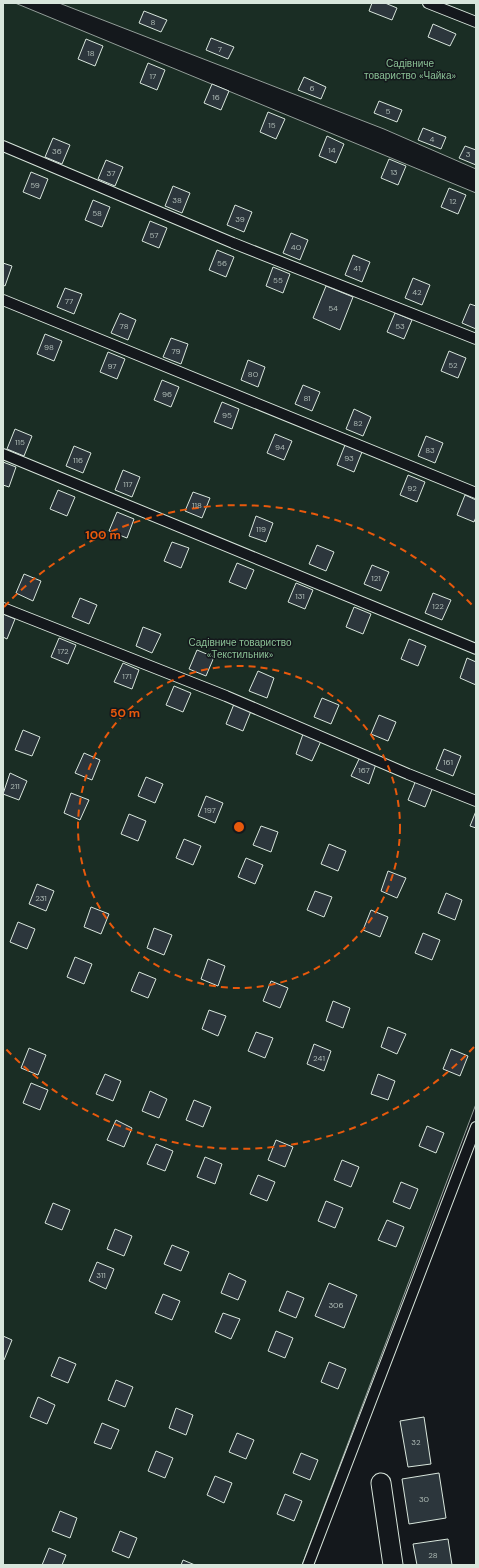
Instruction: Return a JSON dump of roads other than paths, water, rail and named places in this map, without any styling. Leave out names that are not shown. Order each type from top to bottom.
[{"type":"street","points":[[381,1484],[393,1565]]},
{"type":"lane","points":[[428,3],[476,22]]},
{"type":"lane","points":[[3,146],[233,243],[476,339]]},
{"type":"lane","points":[[3,300],[476,492]]},
{"type":"lane","points":[[3,454],[476,649]]},
{"type":"lane","points":[[3,608],[226,696],[408,774],[476,801]]},
{"type":"lane","points":[[308,1565],[476,1128]]},
{"type":"park label","name":"Садівниче товариство «Чайка»","points":[[410,68]]},
{"type":"park label","name":"Садівниче товариство «Текстильник»","points":[[240,648]]}]
